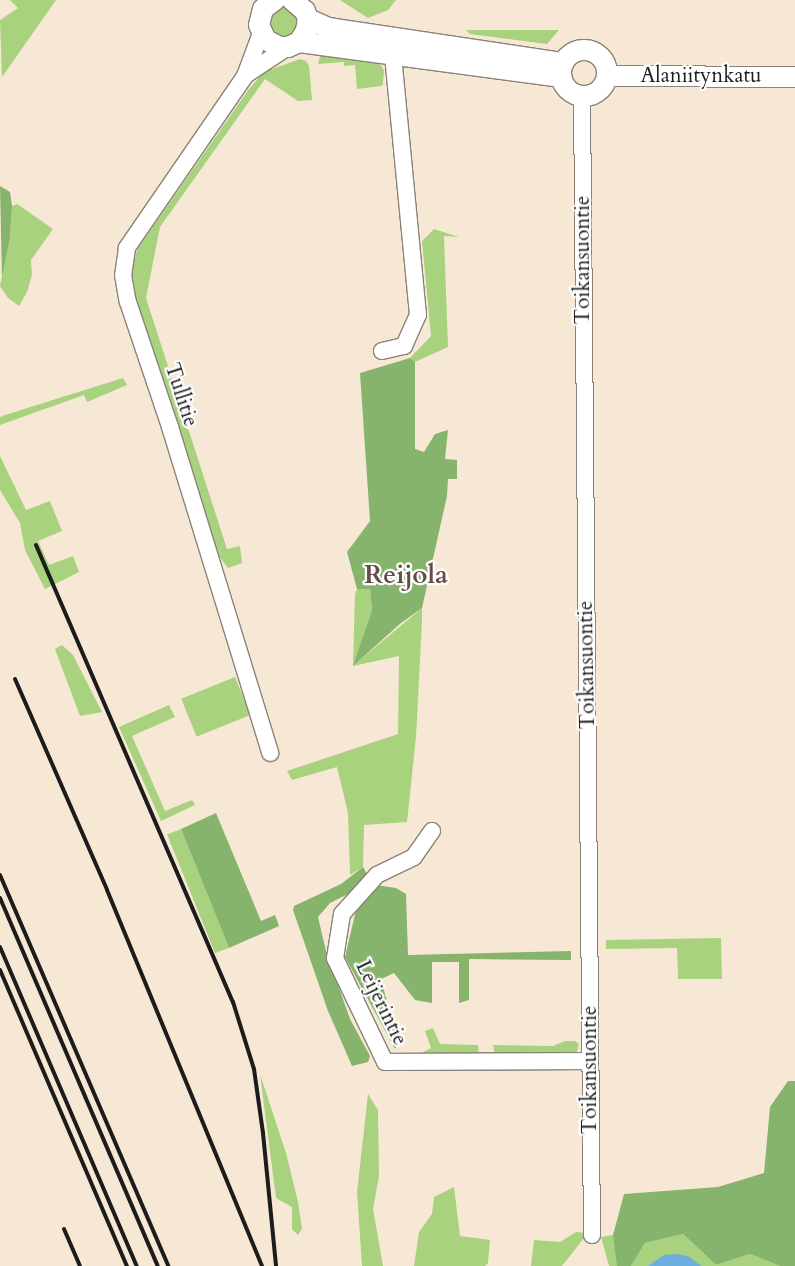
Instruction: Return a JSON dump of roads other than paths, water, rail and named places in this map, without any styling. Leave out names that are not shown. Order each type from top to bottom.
[{"type":"main road","points":[[292,0],[301,5],[308,19],[306,32],[294,44]]},
{"type":"main road","points":[[265,3],[260,17],[262,33],[272,44],[294,44],[562,70]]},
{"type":"main road","points":[[308,19],[337,30],[562,70]]},
{"type":"main road","points":[[591,51],[605,63],[606,76],[601,88],[589,95],[582,95],[571,92],[562,70],[575,52],[591,51]]},
{"type":"main road","name":"Alaniitynkatu","points":[[606,76],[795,77]]},
{"type":"street","name":"Tullitie","points":[[262,33],[245,76],[127,248],[123,275],[128,302],[170,427],[270,753]]},
{"type":"street","name":"Tullitie","points":[[245,76],[294,44]]},
{"type":"street","points":[[382,351],[404,346],[418,315],[393,54]]},
{"type":"street","name":"Toikansuontie","points":[[582,95],[592,1235]]},
{"type":"street","name":"Leijerintie","points":[[432,831],[414,856],[376,875],[342,914],[335,958],[385,1062],[590,1062]]},
{"type":"water","points":[[664,1255],[688,1256],[701,1266],[648,1266]]},
{"type":"railway","points":[[36,545],[233,1002],[254,1069],[263,1133],[276,1266]]},
{"type":"railway","points":[[15,679],[107,890],[262,1266]]},
{"type":"railway","points":[[0,875],[168,1266]]},
{"type":"railway","points":[[0,898],[158,1266]]},
{"type":"railway","points":[[0,947],[137,1266]]},
{"type":"railway","points":[[0,970],[127,1266]]},
{"type":"railway","points":[[64,1229],[80,1266]]},
{"type":"district","name":"Reijola","points":[[406,575]]}]
